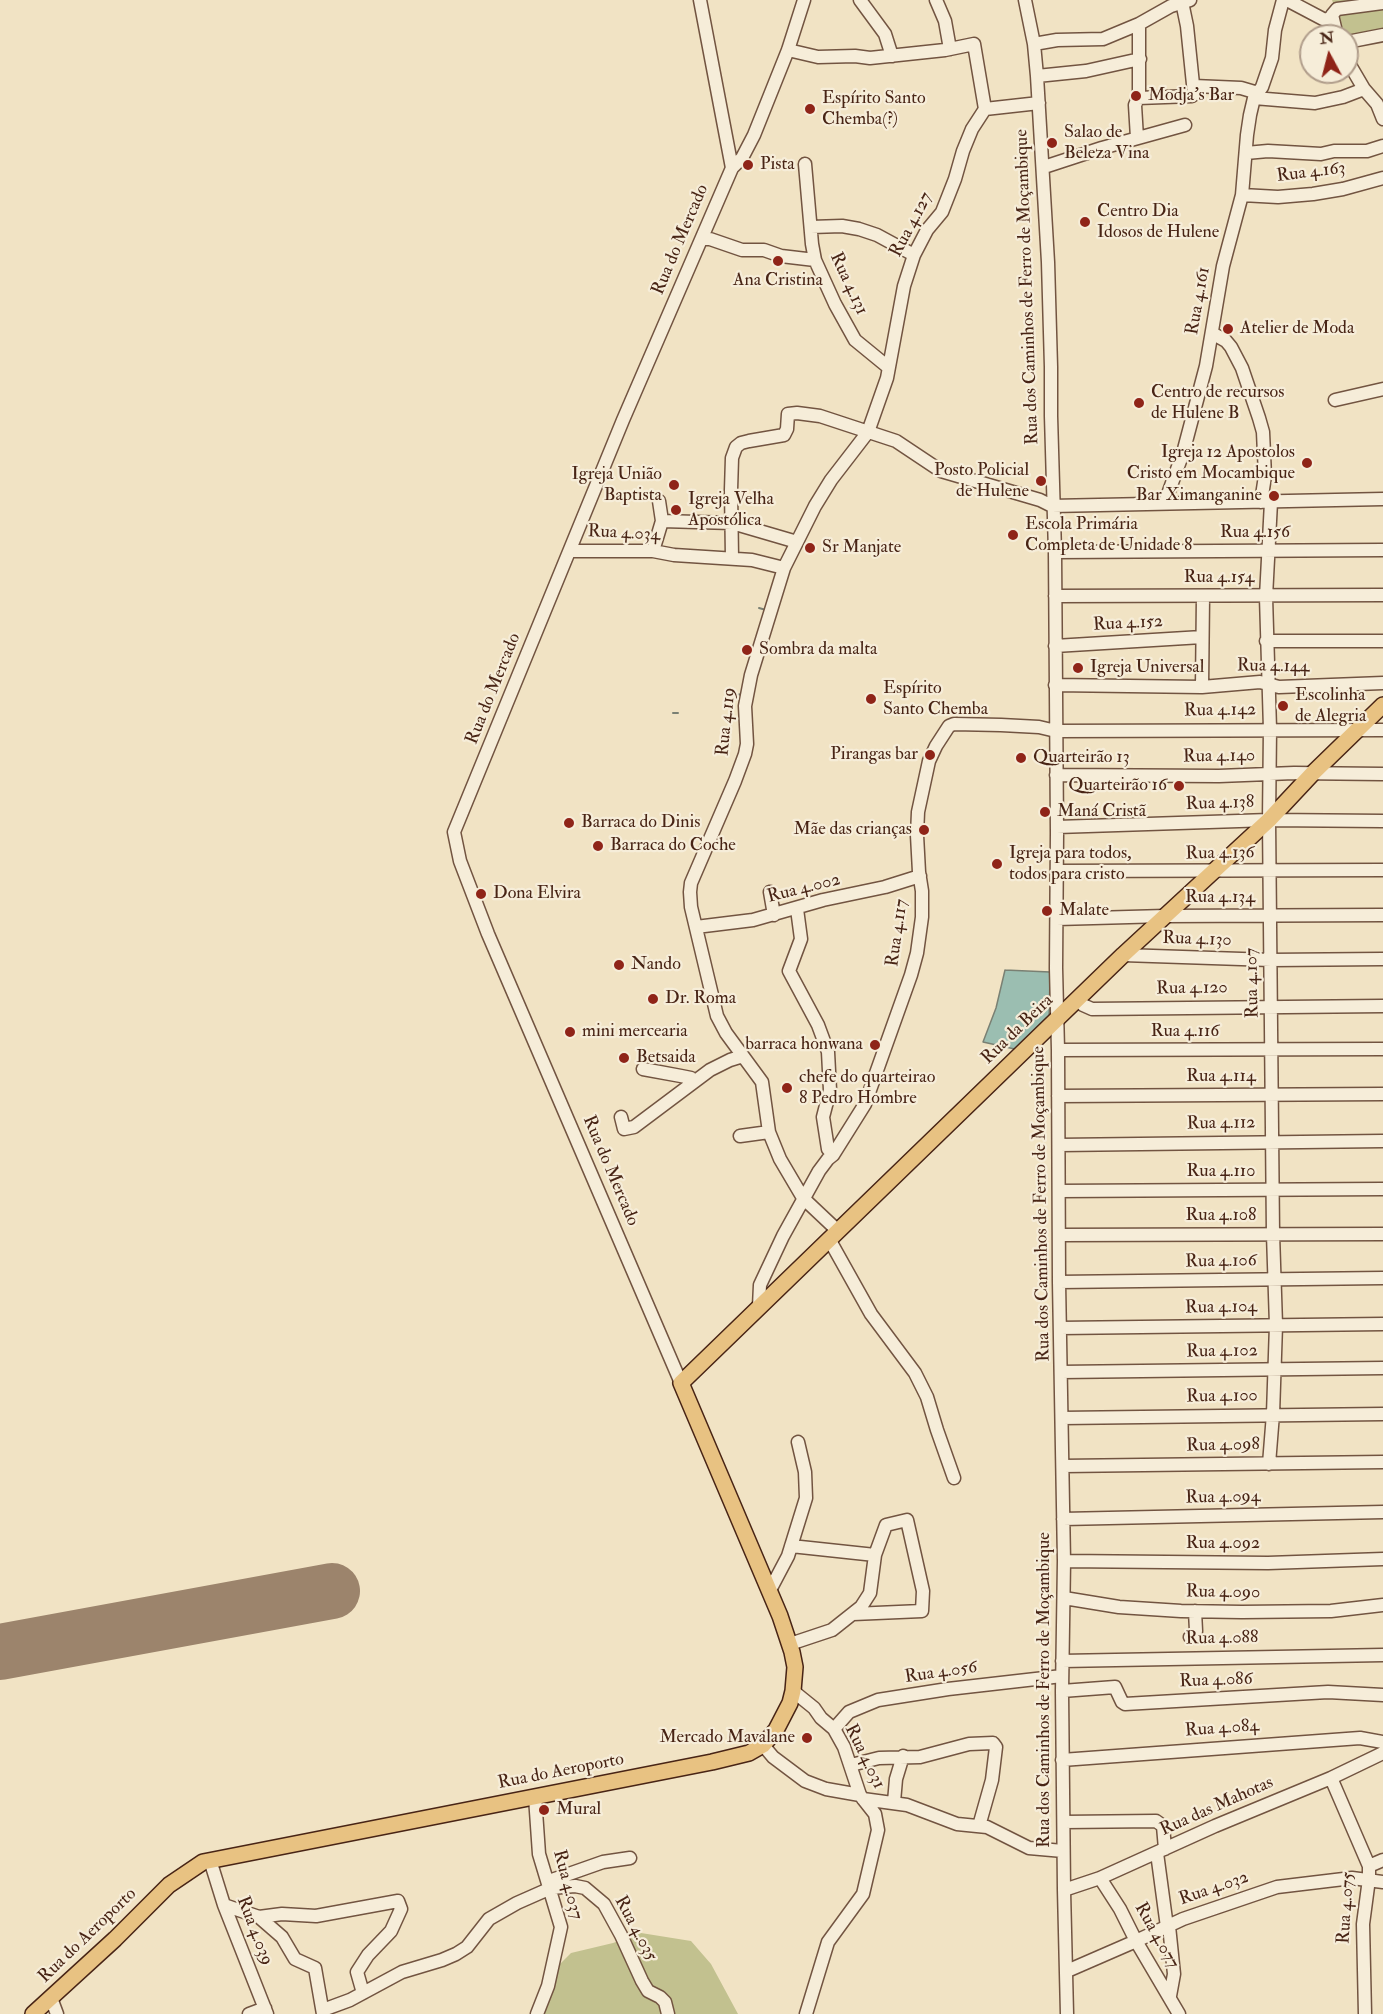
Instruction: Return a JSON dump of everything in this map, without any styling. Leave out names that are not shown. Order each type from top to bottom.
[{"type":"main road","name":"Rua da Beira","points":[[681,1383],[1123,955],[1269,820],[1313,773],[1383,705]]},
{"type":"main road","points":[[681,1383],[790,1644],[795,1667],[790,1703],[776,1730],[763,1745]]},
{"type":"main road","name":"Rua do Aeroporto","points":[[33,2014],[115,1939],[169,1885],[196,1865],[210,1860],[712,1762],[749,1753],[763,1745]]},
{"type":"street","points":[[700,0],[732,168]]},
{"type":"street","points":[[732,168],[742,158],[752,140],[788,50],[804,0]]},
{"type":"street","points":[[860,0],[885,34],[892,56]]},
{"type":"street","points":[[936,0],[945,21],[950,49]]},
{"type":"street","name":"Rua dos Caminhos de Ferro de Moçambique","points":[[1024,0],[1034,44],[1037,76],[1044,167],[1051,337],[1052,506],[1055,552],[1059,1282],[1064,1561],[1062,1760],[1067,2014]]},
{"type":"street","points":[[1285,0],[1323,19],[1332,20]]},
{"type":"street","name":"Rua 4.161","points":[[1165,502],[1189,432],[1206,366],[1222,266],[1242,195],[1247,135],[1256,96],[1272,58],[1275,30],[1285,0]]},
{"type":"street","points":[[1034,44],[1057,40],[1098,40],[1139,24],[1182,1],[1194,94],[1192,96],[1138,98]]},
{"type":"street","points":[[1333,24],[1334,11],[1342,4],[1383,3]]},
{"type":"street","points":[[1137,138],[1135,105],[1138,98],[1140,59],[1139,24]]},
{"type":"street","points":[[1359,40],[1383,35]]},
{"type":"street","points":[[788,50],[828,58],[892,56],[972,44],[975,45],[985,109],[1039,103]]},
{"type":"street","points":[[1037,76],[1086,71],[1140,59]]},
{"type":"street","points":[[1359,80],[1377,104],[1383,119]]},
{"type":"street","points":[[1194,86],[1241,88],[1256,96],[1315,103],[1343,97],[1364,89]]},
{"type":"street","name":"Rua 4.127","points":[[868,432],[879,402],[904,286],[914,255],[927,230],[942,212],[972,129],[985,109]]},
{"type":"street","points":[[1044,167],[1185,124]]},
{"type":"street","points":[[1246,153],[1268,151],[1321,154],[1334,151],[1366,151],[1383,146]]},
{"type":"street","name":"Rua 4.131","points":[[805,164],[815,260],[855,340],[888,367]]},
{"type":"street","name":"Rua do Mercado","points":[[681,1383],[488,934],[460,861],[454,832],[622,420],[703,239],[732,168]]},
{"type":"street","name":"Rua 4.163","points":[[1242,195],[1316,194],[1383,178]]},
{"type":"street","points":[[811,227],[842,226],[859,229],[877,235],[914,255]]},
{"type":"street","points":[[703,239],[710,239],[742,250],[764,250],[781,256],[815,260]]},
{"type":"street","name":"Rua 4.107","points":[[1212,333],[1226,341],[1242,368],[1263,432],[1270,550],[1266,597],[1266,641],[1271,774],[1269,820],[1276,1325],[1274,1414],[1269,1464]]},
{"type":"street","points":[[1335,400],[1383,389]]},
{"type":"street","points":[[732,558],[732,458],[736,447],[749,441],[784,435],[787,429],[788,414],[808,413],[896,441],[941,471],[1040,500],[1052,506],[1383,499]]},
{"type":"street","name":"Rua 4.119","points":[[868,432],[831,480],[783,568],[751,675],[745,706],[747,744],[745,754],[692,883],[691,907],[717,1016],[726,1033],[762,1082],[769,1132],[780,1159],[803,1198],[834,1235],[864,1304],[919,1380],[927,1397],[936,1430],[954,1478]]},
{"type":"street","points":[[653,551],[662,521],[659,501]]},
{"type":"street","points":[[662,521],[732,524],[797,542]]},
{"type":"street","name":"Rua 4.156","points":[[1055,552],[1383,550]]},
{"type":"street","name":"Rua 4.034","points":[[570,551],[653,551],[674,555],[752,560],[783,568]]},
{"type":"street","name":"Rua 4.154","points":[[1055,596],[1383,595]]},
{"type":"street","points":[[1202,687],[1203,596]]},
{"type":"street","name":"Rua 4.152","points":[[1055,646],[1202,638]]},
{"type":"street","points":[[1266,641],[1383,641]]},
{"type":"street","name":"Rua 4.144","points":[[1055,685],[1202,687],[1260,682],[1279,687],[1383,684]]},
{"type":"street","name":"Rua 4.117","points":[[759,1306],[760,1285],[803,1198],[866,1104],[912,975],[922,917],[918,812],[929,761],[945,730],[954,724],[1039,727],[1056,731]]},
{"type":"street","name":"Rua 4.142","points":[[1056,731],[1383,730]]},
{"type":"street","name":"Rua 4.140","points":[[1056,775],[1383,774]]},
{"type":"street","name":"Rua 4.138","points":[[1057,827],[1269,820],[1383,821]]},
{"type":"street","name":"Rua 4.136","points":[[1057,871],[1383,870]]},
{"type":"street","name":"Rua 4.002","points":[[696,927],[753,920],[920,876]]},
{"type":"street","points":[[770,892],[774,915]]},
{"type":"street","points":[[797,909],[801,939],[789,971],[793,982],[813,1014],[828,1052],[831,1090],[823,1117],[828,1149],[833,1155]]},
{"type":"street","name":"Rua 4.134","points":[[1057,919],[1383,915]]},
{"type":"street","name":"Rua 4.130","points":[[1123,955],[1271,960],[1383,959]]},
{"type":"street","name":"Rua 4.120","points":[[1078,999],[1083,1005],[1092,1009],[1383,1006]]},
{"type":"street","name":"Rua 4.116","points":[[1059,1050],[1383,1049]]},
{"type":"street","points":[[621,1117],[624,1129],[634,1127],[651,1116],[677,1092],[710,1070],[743,1056]]},
{"type":"street","points":[[643,1069],[681,1076],[694,1082]]},
{"type":"street","name":"Rua 4.114","points":[[1058,1096],[1383,1094]]},
{"type":"street","points":[[740,1136],[769,1132]]},
{"type":"street","name":"Rua 4.112","points":[[1059,1145],[1383,1141]]},
{"type":"street","name":"Rua 4.110","points":[[1059,1191],[1383,1189]]},
{"type":"street","name":"Rua 4.108","points":[[1060,1235],[1383,1234]]},
{"type":"street","name":"Rua 4.106","points":[[1059,1282],[1383,1278]]},
{"type":"street","name":"Rua 4.104","points":[[1060,1328],[1383,1324]]},
{"type":"street","name":"Rua 4.102","points":[[1061,1372],[1383,1368]]},
{"type":"street","name":"Rua 4.100","points":[[1062,1418],[1383,1414]]},
{"type":"street","points":[[769,1592],[784,1566],[807,1494],[803,1459],[798,1442]]},
{"type":"street","name":"Rua 4.098","points":[[1063,1466],[1383,1462]]},
{"type":"street","name":"Rua 4.094","points":[[1063,1519],[1383,1512]]},
{"type":"street","points":[[790,1644],[832,1630],[861,1607],[870,1593],[875,1555],[886,1525],[907,1520],[923,1591],[922,1611],[853,1614]]},
{"type":"street","points":[[791,1546],[875,1555]]},
{"type":"street","name":"Rua 4.092","points":[[1064,1561],[1268,1563],[1383,1559]]},
{"type":"street","name":"Rua 4.090","points":[[1064,1598],[1130,1608],[1195,1611],[1331,1611],[1383,1605]]},
{"type":"street","points":[[1190,1637],[1195,1634],[1195,1611]]},
{"type":"street","name":"Rua 4.088","points":[[1062,1661],[1164,1657],[1383,1655]]},
{"type":"street","name":"Rua 4.056","points":[[834,1729],[849,1712],[878,1700],[948,1689],[1062,1676]]},
{"type":"street","name":"Rua 4.086","points":[[1062,1691],[1115,1687],[1125,1704],[1328,1692],[1383,1695]]},
{"type":"street","name":"Rua 4.031","points":[[793,1690],[834,1729],[862,1797],[875,1814],[878,1830],[863,1894],[828,1942],[806,2014]]},
{"type":"street","name":"Rua 4.084","points":[[1062,1760],[1360,1738],[1383,1742]]},
{"type":"street","points":[[850,1766],[879,1758],[925,1756],[969,1744],[995,1744],[992,1780],[979,1826]]},
{"type":"street","points":[[763,1745],[773,1757],[805,1781],[826,1789],[894,1802],[926,1811],[948,1822],[987,1827],[1029,1848],[1064,1851]]},
{"type":"street","name":"Rua das Mahotas","points":[[1064,1890],[1100,1878],[1215,1826],[1331,1778],[1383,1753]]},
{"type":"street","points":[[894,1802],[896,1779],[903,1756]]},
{"type":"street","name":"Rua 4.075","points":[[1331,1778],[1369,1866],[1363,1924],[1365,2014]]},
{"type":"street","name":"Rua 4.037","points":[[535,1797],[538,1846],[560,1917],[560,1936],[548,1986],[537,2014]]},
{"type":"street","points":[[1064,1822],[1156,1821],[1163,1826],[1161,1851],[1174,1974],[1170,1996]]},
{"type":"street","points":[[224,1905],[258,1917],[282,1937],[295,1959],[315,1968],[323,2012],[363,1994],[402,1971],[456,1954],[467,1947],[489,1919],[550,1884],[603,1862],[630,1858]]},
{"type":"street","name":"Rua 4.039","points":[[210,1860],[224,1905],[266,2011]]},
{"type":"street","points":[[1369,1866],[1383,1860]]},
{"type":"street","name":"Rua 4.077","points":[[1100,1878],[1179,2014]]},
{"type":"street","name":"Rua 4.032","points":[[1067,1971],[1217,1906],[1277,1887],[1352,1878],[1383,1882]]},
{"type":"street","name":"Rua 4.035","points":[[550,1884],[585,1888],[604,1904],[642,1981],[648,1991],[666,2002],[668,2014]]},
{"type":"street","points":[[258,1917],[282,1914],[316,1916],[398,1901],[402,1909],[392,1931],[368,1955],[357,1972],[363,1994]]},
{"type":"street","points":[[51,1998],[57,2014]]},
{"type":"street","points":[[249,2014],[266,2011]]},
{"type":"shaded area","points":[[1332,0],[1383,0],[1383,40],[1359,37],[1359,24],[1341,24]]},
{"type":"shaded area","points":[[1005,970],[1050,972],[1049,1023],[1019,1050],[983,1042],[996,1008]]},
{"type":"shaded area","points":[[641,1933],[691,1941],[711,1964],[738,2014],[536,2014],[544,1980],[571,1953],[613,1943]]},
{"type":"waterway","points":[[759,608],[766,610]]},
{"type":"waterway","points":[[735,695],[743,694]]},
{"type":"waterway","points":[[673,713],[678,713]]},
{"type":"runway","points":[[0,1652],[332,1591]]},
{"type":"place","name":"Modja's Bar","points":[[1136,96]]},
{"type":"place","name":"Espírito Santo Chemba(?)","points":[[810,109]]},
{"type":"place","name":"Salao de Beleza Vina","points":[[1052,143]]},
{"type":"place","name":"Pista","points":[[748,165]]},
{"type":"place","name":"Centro Dia Idosos de Hulene","points":[[1085,222]]},
{"type":"place","name":"Ana Cristina","points":[[778,261]]},
{"type":"place","name":"Atelier de Moda","points":[[1228,329]]},
{"type":"place","name":"Centro de recursos de Hulene B","points":[[1139,403]]},
{"type":"place","name":"Igreja 12 Apostolos Cristo em Mocambique","points":[[1307,463]]},
{"type":"place","name":"Posto Policial de Hulene","points":[[1041,481]]},
{"type":"place","name":"Igreja União Baptista","points":[[674,485]]},
{"type":"place","name":"Bar Ximanganine","points":[[1274,496]]},
{"type":"place","name":"Igreja Velha Apostólica","points":[[676,510]]},
{"type":"place","name":"Escola Primária Completa de Unidade 8","points":[[1013,535]]},
{"type":"place","name":"Sr Manjate","points":[[810,548]]},
{"type":"place","name":"Sombra da malta","points":[[747,650]]},
{"type":"place","name":"Igreja Universal","points":[[1078,668]]},
{"type":"place","name":"Espírito Santo Chemba","points":[[871,699]]},
{"type":"place","name":"Escolinha de Alegria","points":[[1283,706]]},
{"type":"place","name":"Pirangas bar","points":[[930,755]]},
{"type":"place","name":"Quarteirão 13","points":[[1021,758]]},
{"type":"place","name":"Quarteirão 16","points":[[1179,786]]},
{"type":"place","name":"Maná Cristã","points":[[1045,812]]},
{"type":"place","name":"Barraca do Dinis","points":[[569,823]]},
{"type":"place","name":"Mãe das crianças","points":[[924,830]]},
{"type":"place","name":"Barraca do Coche","points":[[598,846]]},
{"type":"place","name":"Igreja para todos, todos para cristo","points":[[997,864]]},
{"type":"place","name":"Dona Elvira","points":[[481,894]]},
{"type":"place","name":"Malate","points":[[1047,911]]},
{"type":"place","name":"Nando","points":[[619,965]]},
{"type":"place","name":"Dr. Roma","points":[[653,999]]},
{"type":"place","name":"mini mercearia","points":[[570,1032]]},
{"type":"place","name":"barraca honwana","points":[[875,1045]]},
{"type":"place","name":"Betsaida","points":[[624,1058]]},
{"type":"place","name":"chefe do quarteirao 8 Pedro Hombre","points":[[787,1088]]},
{"type":"place","name":"Mercado Mavalane","points":[[807,1738]]},
{"type":"place","name":"Mural","points":[[544,1810]]}]
